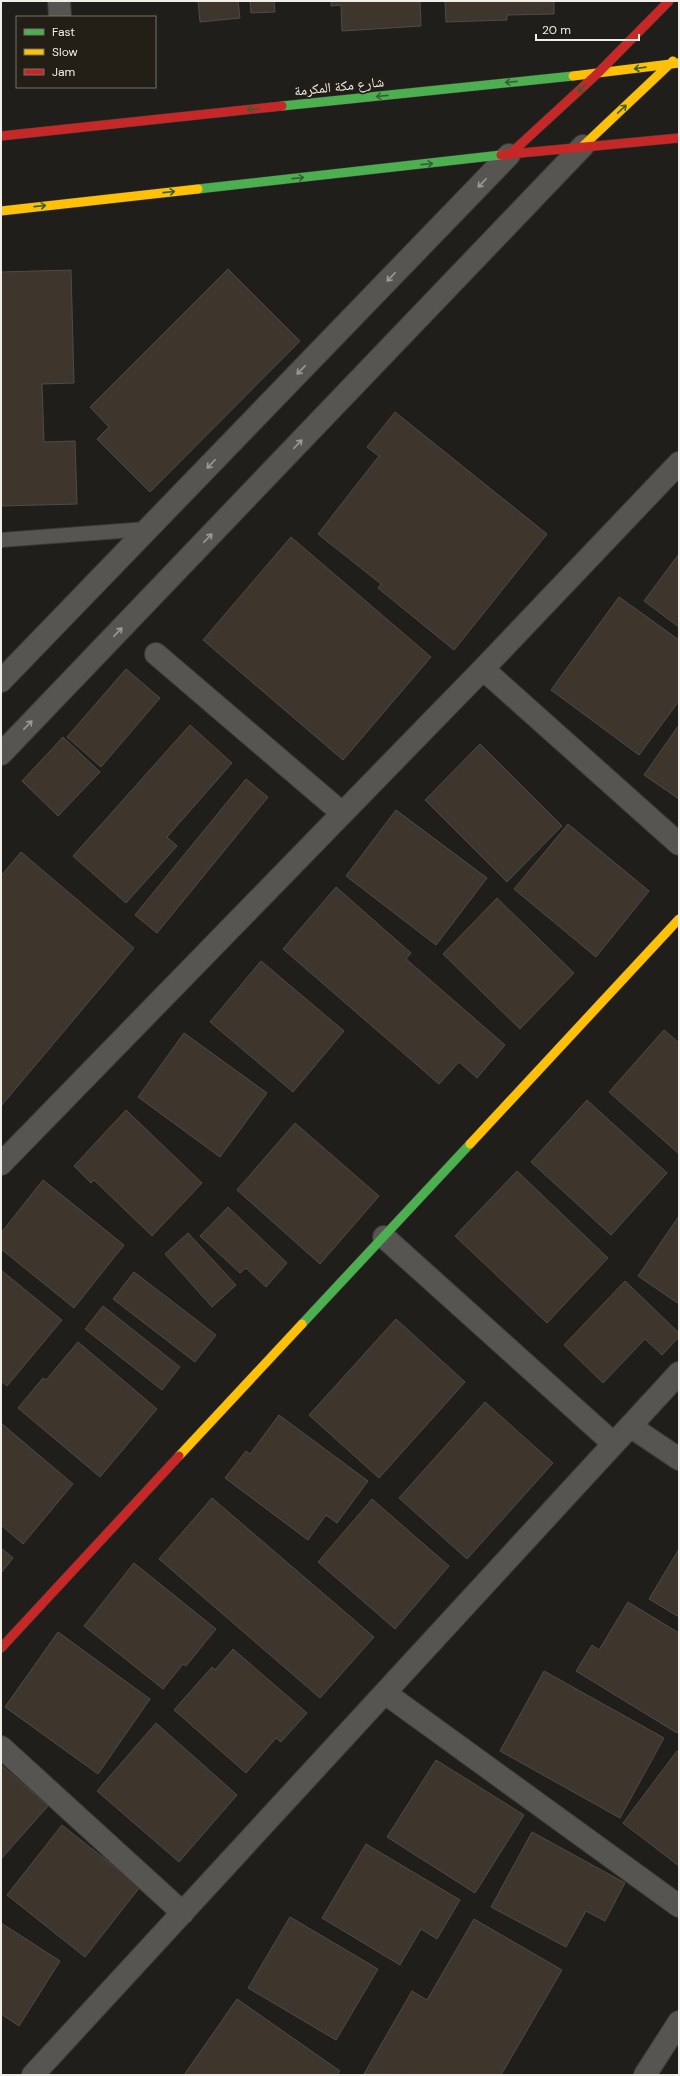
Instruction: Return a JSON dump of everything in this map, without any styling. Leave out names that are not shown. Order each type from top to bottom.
[{"type":"main road","points":[[509,155],[598,73],[669,1]]},
{"type":"main road","points":[[583,146],[675,63],[679,54]]},
{"type":"main road","name":"شارع مكة المكرمة","points":[[1,136],[598,73],[675,63]]},
{"type":"main road","points":[[1,210],[583,146],[679,138]]},
{"type":"main road","points":[[1,1648],[679,919]]},
{"type":"street","points":[[59,1],[60,16]]},
{"type":"street","points":[[1,754],[583,146]]},
{"type":"street","points":[[1,681],[509,155]]},
{"type":"street","points":[[1,1164],[483,669],[679,463]]},
{"type":"street","points":[[156,654],[342,813]]},
{"type":"street","points":[[483,669],[679,844]]},
{"type":"street","points":[[384,1237],[614,1444]]},
{"type":"street","points":[[33,2075],[679,1373]]},
{"type":"street","points":[[630,1426],[679,1459]]},
{"type":"street","points":[[385,1693],[679,1906]]},
{"type":"street","points":[[1,1747],[183,1913]]},
{"type":"street","points":[[645,2075],[679,2022]]},
{"type":"lane","points":[[1,540],[147,529]]},
{"type":"building","points":[[198,1],[238,1],[240,18],[200,22]]},
{"type":"building","points":[[250,1],[274,1],[275,12],[251,13]]},
{"type":"building","points":[[331,1],[420,1],[421,26],[342,31],[341,5],[331,6]]},
{"type":"building","points":[[445,1],[554,1],[554,14],[507,15],[507,20],[446,22]]},
{"type":"building","points":[[228,269],[300,341],[150,492],[97,439],[109,427],[90,407]]},
{"type":"building","points":[[71,270],[74,383],[42,384],[44,442],[75,441],[77,504],[1,506],[1,272]]},
{"type":"building","points":[[395,412],[547,534],[454,650],[378,588],[381,584],[318,534],[379,456],[367,447]]},
{"type":"building","points":[[291,537],[431,657],[343,760],[203,640]]},
{"type":"building","points":[[679,554],[679,627],[644,601]]},
{"type":"building","points":[[619,597],[679,640],[679,701],[639,755],[551,690]]},
{"type":"building","points":[[126,669],[160,698],[101,767],[67,737]]},
{"type":"building","points":[[190,725],[232,763],[167,837],[177,846],[126,903],[73,856]]},
{"type":"building","points":[[679,725],[679,799],[644,775]]},
{"type":"building","points":[[63,737],[100,772],[58,816],[22,781]]},
{"type":"building","points":[[480,744],[562,826],[507,882],[425,800]]},
{"type":"building","points":[[246,779],[268,797],[157,933],[135,915]]},
{"type":"building","points":[[396,810],[487,878],[436,945],[346,876]]},
{"type":"building","points":[[568,824],[649,891],[596,957],[514,889]]},
{"type":"building","points":[[21,852],[134,948],[1,1106],[1,876]]},
{"type":"building","points":[[336,887],[411,953],[406,959],[505,1045],[477,1078],[459,1062],[439,1084],[283,949]]},
{"type":"building","points":[[497,898],[574,973],[520,1029],[443,954]]},
{"type":"building","points":[[261,961],[344,1031],[293,1092],[210,1022]]},
{"type":"building","points":[[664,1030],[679,1043],[679,1154],[609,1092]]},
{"type":"building","points":[[184,1033],[267,1093],[220,1157],[138,1097]]},
{"type":"building","points":[[587,1100],[667,1173],[611,1235],[531,1162]]},
{"type":"building","points":[[126,1110],[202,1183],[152,1236],[94,1180],[91,1183],[74,1166]]},
{"type":"building","points":[[295,1123],[379,1196],[320,1264],[237,1190]]},
{"type":"building","points":[[517,1171],[608,1258],[547,1323],[455,1236]]},
{"type":"building","points":[[43,1180],[124,1245],[74,1308],[1,1249],[1,1233]]},
{"type":"building","points":[[228,1207],[287,1263],[266,1287],[246,1268],[240,1273],[200,1236]]},
{"type":"building","points":[[679,1216],[679,1304],[638,1276]]},
{"type":"building","points":[[188,1233],[236,1285],[212,1307],[165,1254]]},
{"type":"building","points":[[1,1270],[62,1320],[7,1386],[1,1381]]},
{"type":"building","points":[[134,1272],[216,1335],[195,1362],[113,1299]]},
{"type":"building","points":[[625,1281],[679,1333],[679,1337],[662,1355],[645,1339],[603,1383],[564,1345]]},
{"type":"building","points":[[103,1306],[180,1367],[162,1390],[85,1329]]},
{"type":"building","points":[[396,1319],[465,1382],[379,1478],[309,1415]]},
{"type":"building","points":[[78,1342],[157,1409],[100,1477],[18,1408],[43,1378],[46,1380]]},
{"type":"building","points":[[485,1402],[553,1463],[467,1559],[399,1498]]},
{"type":"building","points":[[279,1415],[368,1481],[337,1523],[326,1515],[308,1540],[225,1478],[246,1451],[250,1454]]},
{"type":"building","points":[[1,1423],[73,1484],[23,1544],[1,1525]]},
{"type":"building","points":[[212,1498],[374,1637],[320,1698],[159,1559]]},
{"type":"building","points":[[372,1499],[449,1566],[395,1629],[318,1562]]},
{"type":"building","points":[[1,1548],[13,1558],[1,1573]]},
{"type":"building","points":[[679,1549],[679,1617],[649,1599]]},
{"type":"building","points":[[134,1563],[216,1629],[186,1666],[183,1664],[163,1689],[84,1626]]},
{"type":"building","points":[[628,1602],[679,1633],[679,1729],[677,1733],[576,1671],[592,1645],[599,1650]]},
{"type":"building","points":[[58,1632],[150,1699],[98,1774],[5,1707]]},
{"type":"building","points":[[233,1649],[307,1713],[281,1742],[276,1738],[246,1773],[174,1710],[212,1667],[215,1670]]},
{"type":"building","points":[[544,1671],[664,1738],[620,1818],[500,1751]]},
{"type":"building","points":[[156,1723],[237,1795],[179,1862],[97,1791]]},
{"type":"building","points":[[677,1751],[679,1753],[679,1866],[623,1823]]},
{"type":"building","points":[[436,1760],[524,1815],[475,1893],[387,1837]]},
{"type":"building","points":[[1,1765],[48,1806],[1,1859]]},
{"type":"building","points":[[62,1825],[140,1887],[85,1957],[7,1895]]},
{"type":"building","points":[[532,1832],[625,1883],[605,1921],[586,1911],[566,1947],[491,1907]]},
{"type":"building","points":[[366,1844],[460,1900],[437,1939],[421,1929],[400,1965],[322,1918]]},
{"type":"building","points":[[290,1917],[378,1969],[336,2040],[248,1988]]},
{"type":"building","points":[[474,1919],[562,1970],[501,2075],[364,2074],[412,1991],[427,2000]]},
{"type":"building","points":[[1,1923],[60,1961],[19,2026],[1,2014]]},
{"type":"building","points":[[237,1999],[340,2071],[337,2075],[184,2075]]},
{"type":"traffic: fast","points":[[282,106],[573,76]]},
{"type":"traffic: fast","points":[[198,189],[501,155]]},
{"type":"traffic: fast","points":[[302,1324],[470,1144]]},
{"type":"traffic: slow","points":[[583,146],[673,61]]},
{"type":"traffic: slow","points":[[573,76],[679,63]]},
{"type":"traffic: slow","points":[[1,211],[198,189]]},
{"type":"traffic: slow","points":[[470,1144],[679,919]]},
{"type":"traffic: slow","points":[[179,1456],[302,1324]]},
{"type":"traffic: jam","points":[[509,155],[598,73],[669,1]]},
{"type":"traffic: jam","points":[[1,136],[282,106]]},
{"type":"traffic: jam","points":[[501,155],[679,138]]},
{"type":"traffic: jam","points":[[1,1648],[179,1456]]}]
